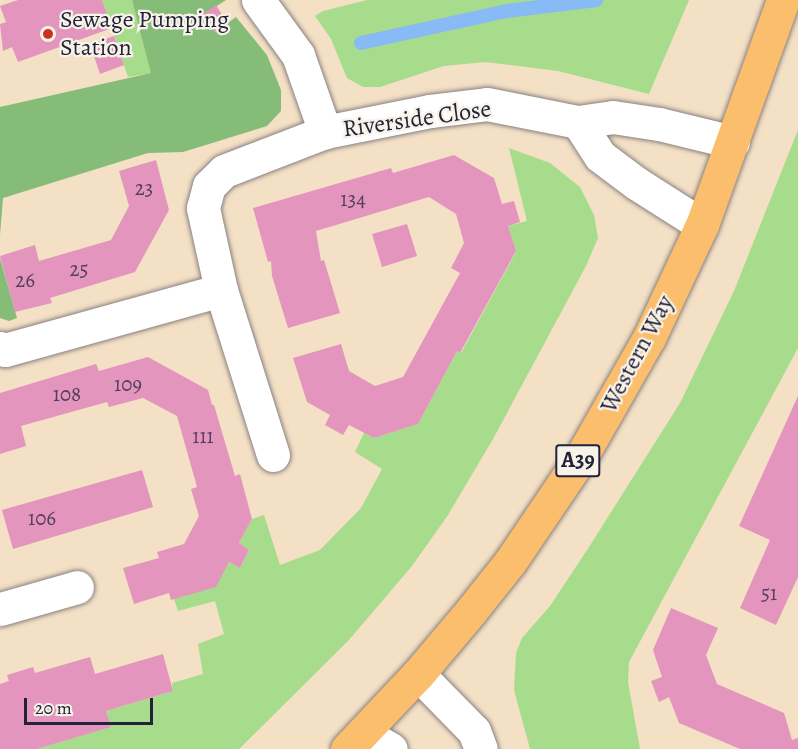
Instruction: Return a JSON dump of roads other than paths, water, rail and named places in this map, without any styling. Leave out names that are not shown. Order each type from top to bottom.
[{"type":"main road","name":"Western Way","points":[[355,741],[418,674],[510,562],[581,457],[649,338],[702,225],[783,0]]},
{"type":"street","name":"Riverside Close","points":[[258,0],[298,55],[325,132]]},
{"type":"street","name":"Riverside Close","points":[[273,455],[221,290],[203,208],[209,186],[224,171],[325,132],[430,111],[487,104],[578,122],[613,117],[659,124],[733,142]]},
{"type":"street","points":[[578,122],[600,156],[636,183],[702,225]]},
{"type":"street","points":[[0,348],[5,350],[221,290]]},
{"type":"street","points":[[0,609],[77,587]]},
{"type":"street","points":[[418,674],[474,731],[481,749]]},
{"type":"street","points":[[355,741],[391,749]]},
{"type":"waterway","points":[[361,43],[507,11],[596,0]]},
{"type":"place","name":"Sewage Pumping Station","points":[[48,34]]}]
